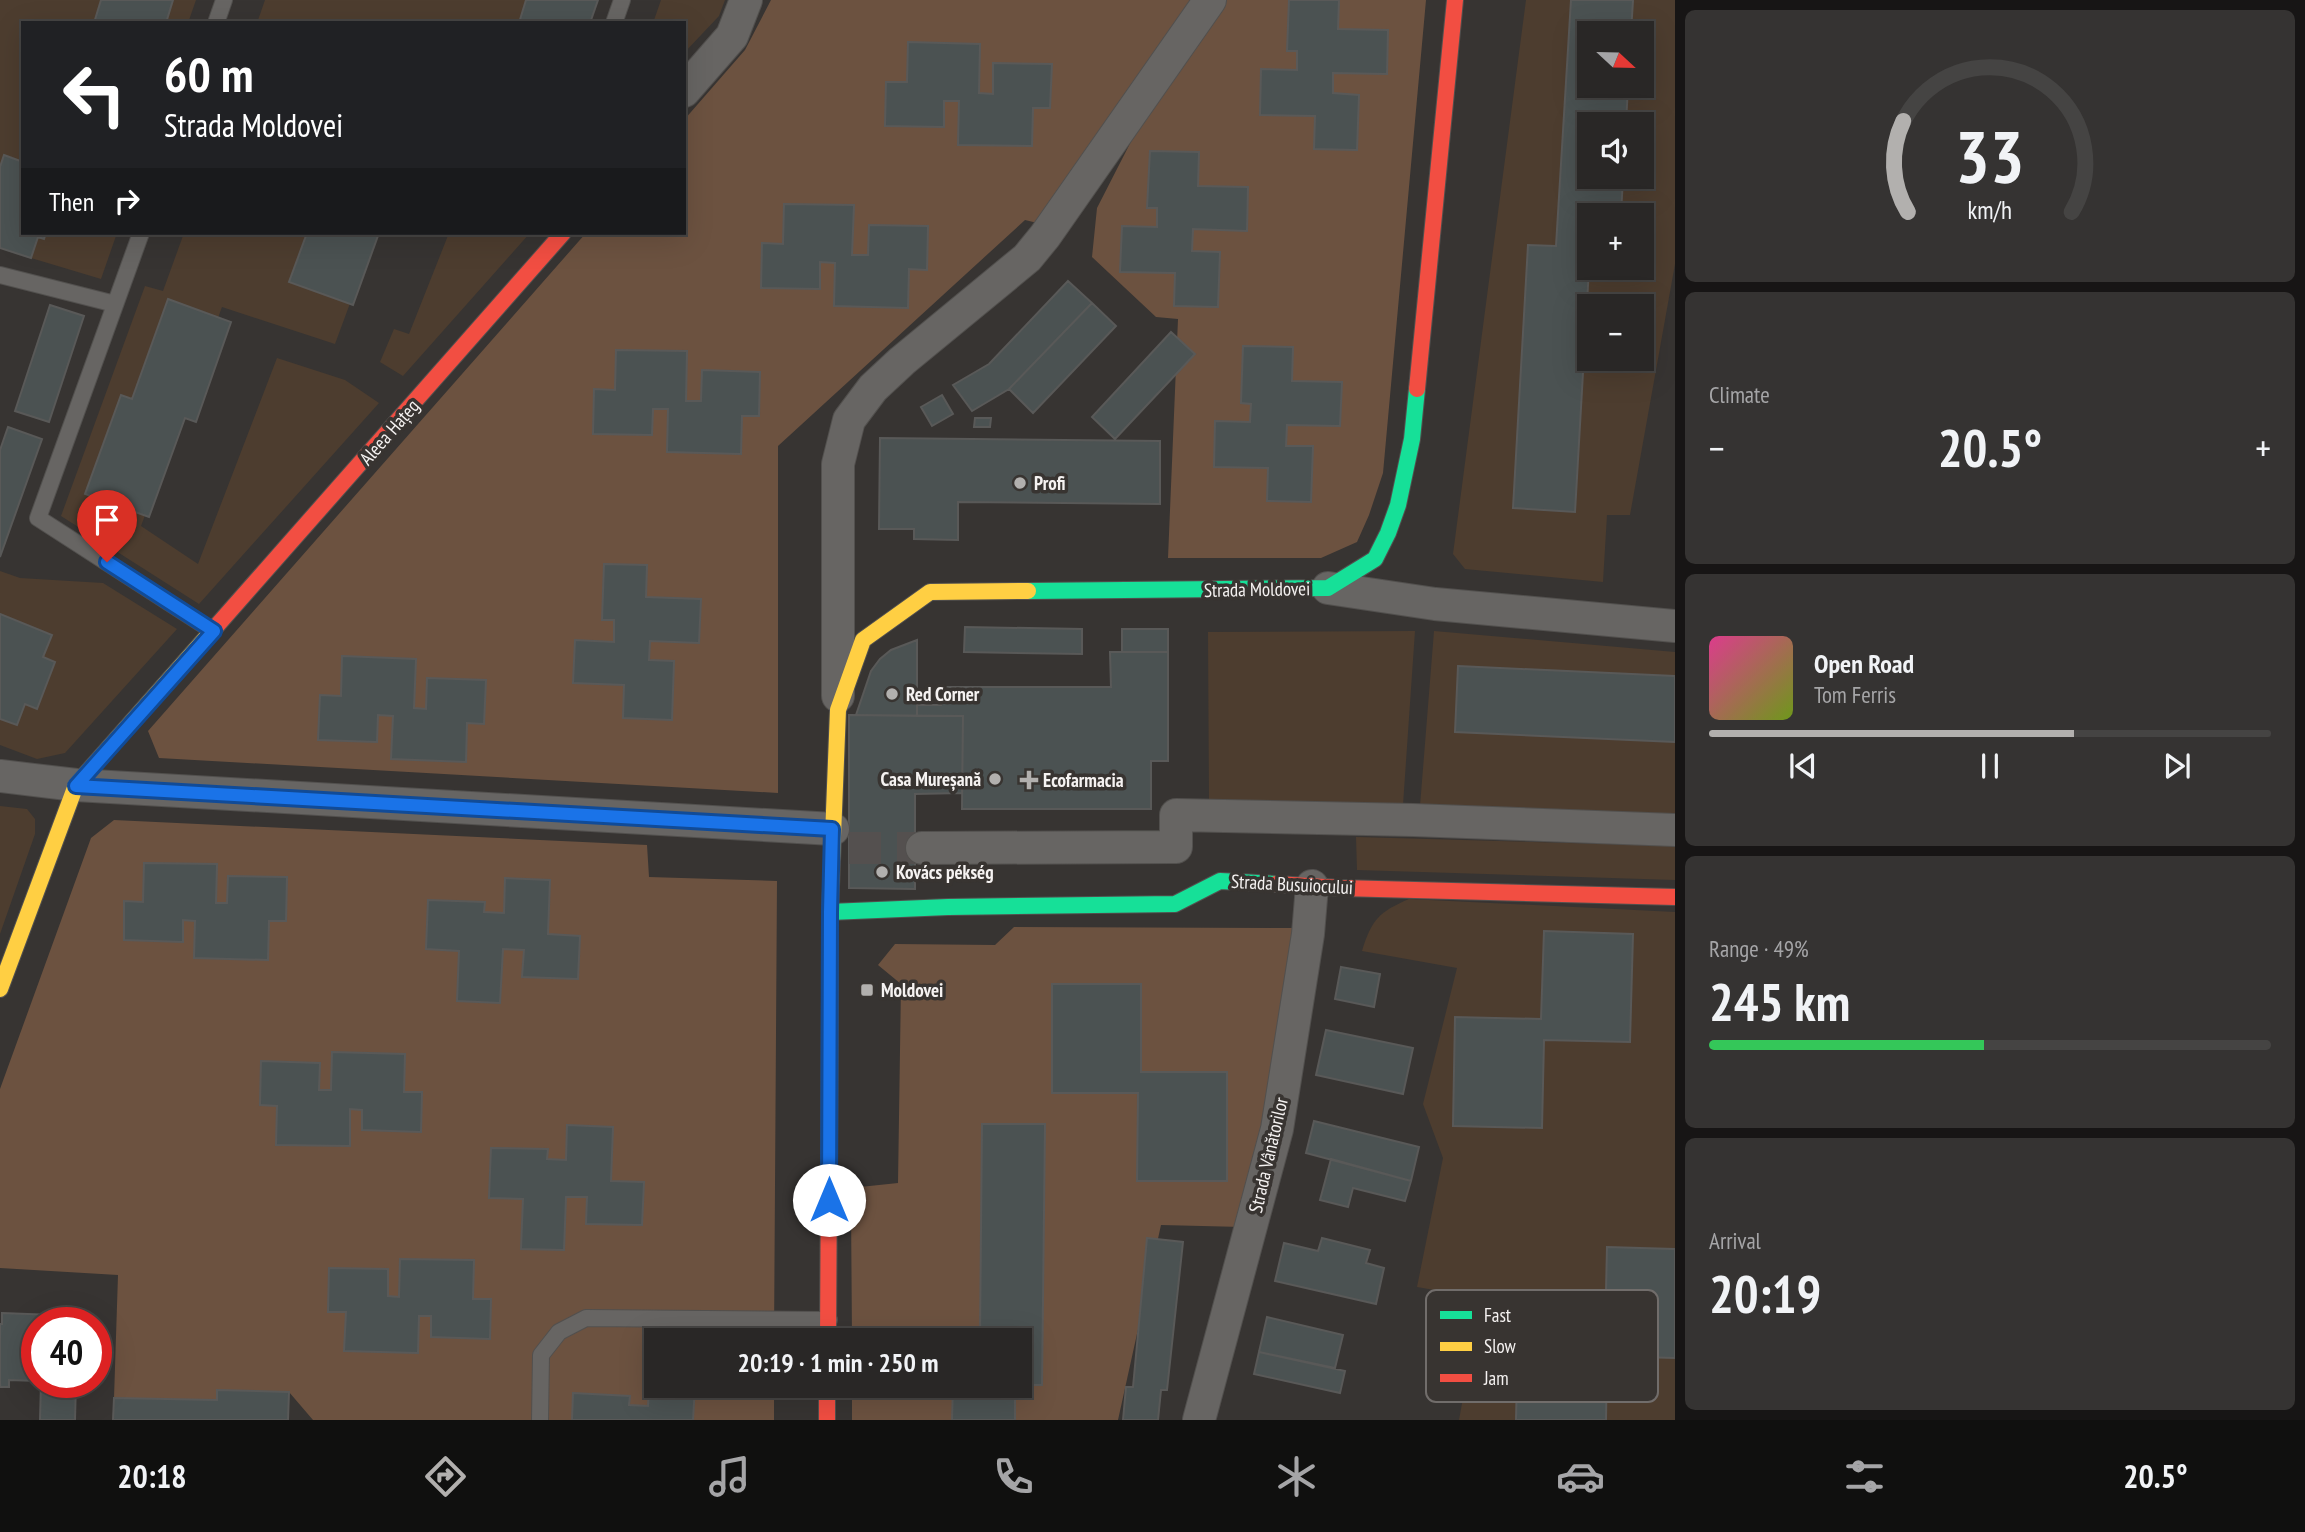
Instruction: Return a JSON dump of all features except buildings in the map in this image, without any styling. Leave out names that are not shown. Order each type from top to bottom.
[{"type":"street","points":[[686,89],[732,36],[746,0]]},
{"type":"street","name":"Strada Moldovei","points":[[828,1328],[830,912],[842,841],[838,710],[838,464],[849,420],[873,388],[1033,250],[1210,0]]},
{"type":"street","name":"Strada Moldovei","points":[[838,710],[863,640],[930,592],[1328,588],[1375,559],[1398,505],[1412,439],[1455,0]]},
{"type":"street","name":"Aleea Hațeg","points":[[76,786],[561,235]]},
{"type":"street","points":[[1328,588],[1435,604],[1675,626]]},
{"type":"street","points":[[0,776],[76,786],[842,841]]},
{"type":"street","points":[[0,989],[76,786]]},
{"type":"street","points":[[918,848],[1176,847],[1176,815],[1413,820],[1675,830]]},
{"type":"street","name":"Strada Busuiocului","points":[[830,912],[1175,904],[1220,881],[1675,897]]},
{"type":"street","name":"Strada Vânătorilor","points":[[1199,1420],[1277,1129],[1308,934],[1312,886]]},
{"type":"street","points":[[827,1398],[827,1420]]},
{"type":"lane","points":[[217,21],[224,0]]},
{"type":"lane","points":[[615,21],[622,0]]},
{"type":"lane","points":[[140,235],[38,518],[214,631]]},
{"type":"lane","points":[[0,275],[115,304]]},
{"type":"lane","points":[[540,1420],[541,1355],[559,1332],[586,1318],[828,1320]]},
{"type":"shaded area","points":[[0,0],[196,0],[189,21],[21,21],[21,161],[4,156],[0,167]]},
{"type":"shaded area","points":[[265,0],[590,0],[583,21],[258,21]]},
{"type":"shaded area","points":[[661,0],[725,0],[719,16],[686,51],[686,21],[654,21]]},
{"type":"shaded area","points":[[771,0],[1204,0],[1058,228],[1025,220],[778,446],[778,793],[159,758],[148,731],[584,235],[686,235],[686,118],[745,50]]},
{"type":"shaded area","points":[[1226,0],[1426,0],[1383,473],[1357,542],[1321,558],[1168,558],[1178,319],[1156,317],[1092,257],[1097,208],[1141,122]]},
{"type":"shaded area","points":[[1526,0],[1675,0],[1675,264],[1630,515],[1607,515],[1603,582],[1465,569],[1453,554]]},
{"type":"shaded area","points":[[45,235],[116,235],[101,279],[31,258],[38,237],[44,239]]},
{"type":"shaded area","points":[[183,235],[375,235],[335,344],[222,307],[141,526],[198,564],[277,358],[345,380],[379,403],[199,604],[61,516],[145,286],[163,291]]},
{"type":"shaded area","points":[[448,235],[528,235],[403,376],[380,362],[394,329],[409,334]]},
{"type":"shaded area","points":[[0,571],[20,578],[103,583],[177,629],[65,753],[37,759],[0,745]]},
{"type":"shaded area","points":[[1415,631],[1403,805],[1209,802],[1208,632]]},
{"type":"shaded area","points":[[1434,631],[1675,652],[1675,814],[1420,806]]},
{"type":"shaded area","points":[[0,806],[27,809],[35,819],[35,834],[0,934]]},
{"type":"shaded area","points":[[114,820],[647,845],[649,877],[777,881],[774,1328],[644,1328],[644,1398],[774,1398],[774,1420],[313,1420],[289,1392],[217,1400],[114,1398],[118,1275],[0,1268],[0,1089],[91,838]]},
{"type":"shaded area","points":[[1356,837],[1675,846],[1675,880],[1357,870]]},
{"type":"shaded area","points":[[1409,899],[1675,912],[1675,1420],[1459,1420],[1462,1402],[1658,1402],[1658,1290],[1434,1290],[1417,1287],[1443,1158],[1423,1104],[1457,968],[1362,951],[1373,924],[1390,908]]},
{"type":"shaded area","points":[[1014,927],[1298,928],[1243,1227],[1161,1225],[1118,1420],[852,1420],[852,1398],[1032,1398],[1032,1328],[852,1328],[851,1206],[860,1187],[898,1183],[901,984],[878,965],[895,944],[995,945]]},
{"type":"tunnel","points":[[849,848],[915,848]]},
{"type":"traffic: fast","points":[[1028,591],[1328,588],[1375,559],[1388,533],[1398,505],[1412,439],[1417,389]]},
{"type":"traffic: fast","points":[[830,912],[948,907],[1175,904],[1220,881],[1276,884]]},
{"type":"traffic: slow","points":[[830,995],[830,912],[838,710],[863,640],[930,592],[1028,591]]},
{"type":"traffic: slow","points":[[0,989],[76,785],[213,630]]},
{"type":"traffic: jam","points":[[1417,389],[1455,0]]},
{"type":"traffic: jam","points":[[213,630],[561,235]]},
{"type":"traffic: jam","points":[[1276,884],[1675,897]]},
{"type":"traffic: jam","points":[[828,1328],[830,995]]},
{"type":"traffic: jam","points":[[827,1398],[827,1420]]},
{"type":"place","name":"Profi","points":[[1020,483]]},
{"type":"place","name":"Red Corner","points":[[892,694]]},
{"type":"place","name":"Casa Mureșană","points":[[995,779]]},
{"type":"place","name":"Ecofarmacia","points":[[1029,780]]},
{"type":"place","name":"Kovács pékség","points":[[882,872]]},
{"type":"place","name":"Moldovei","points":[[867,990]]},
{"type":"route","points":[[107,562],[214,631],[76,786],[832,829],[829,1200]]}]
